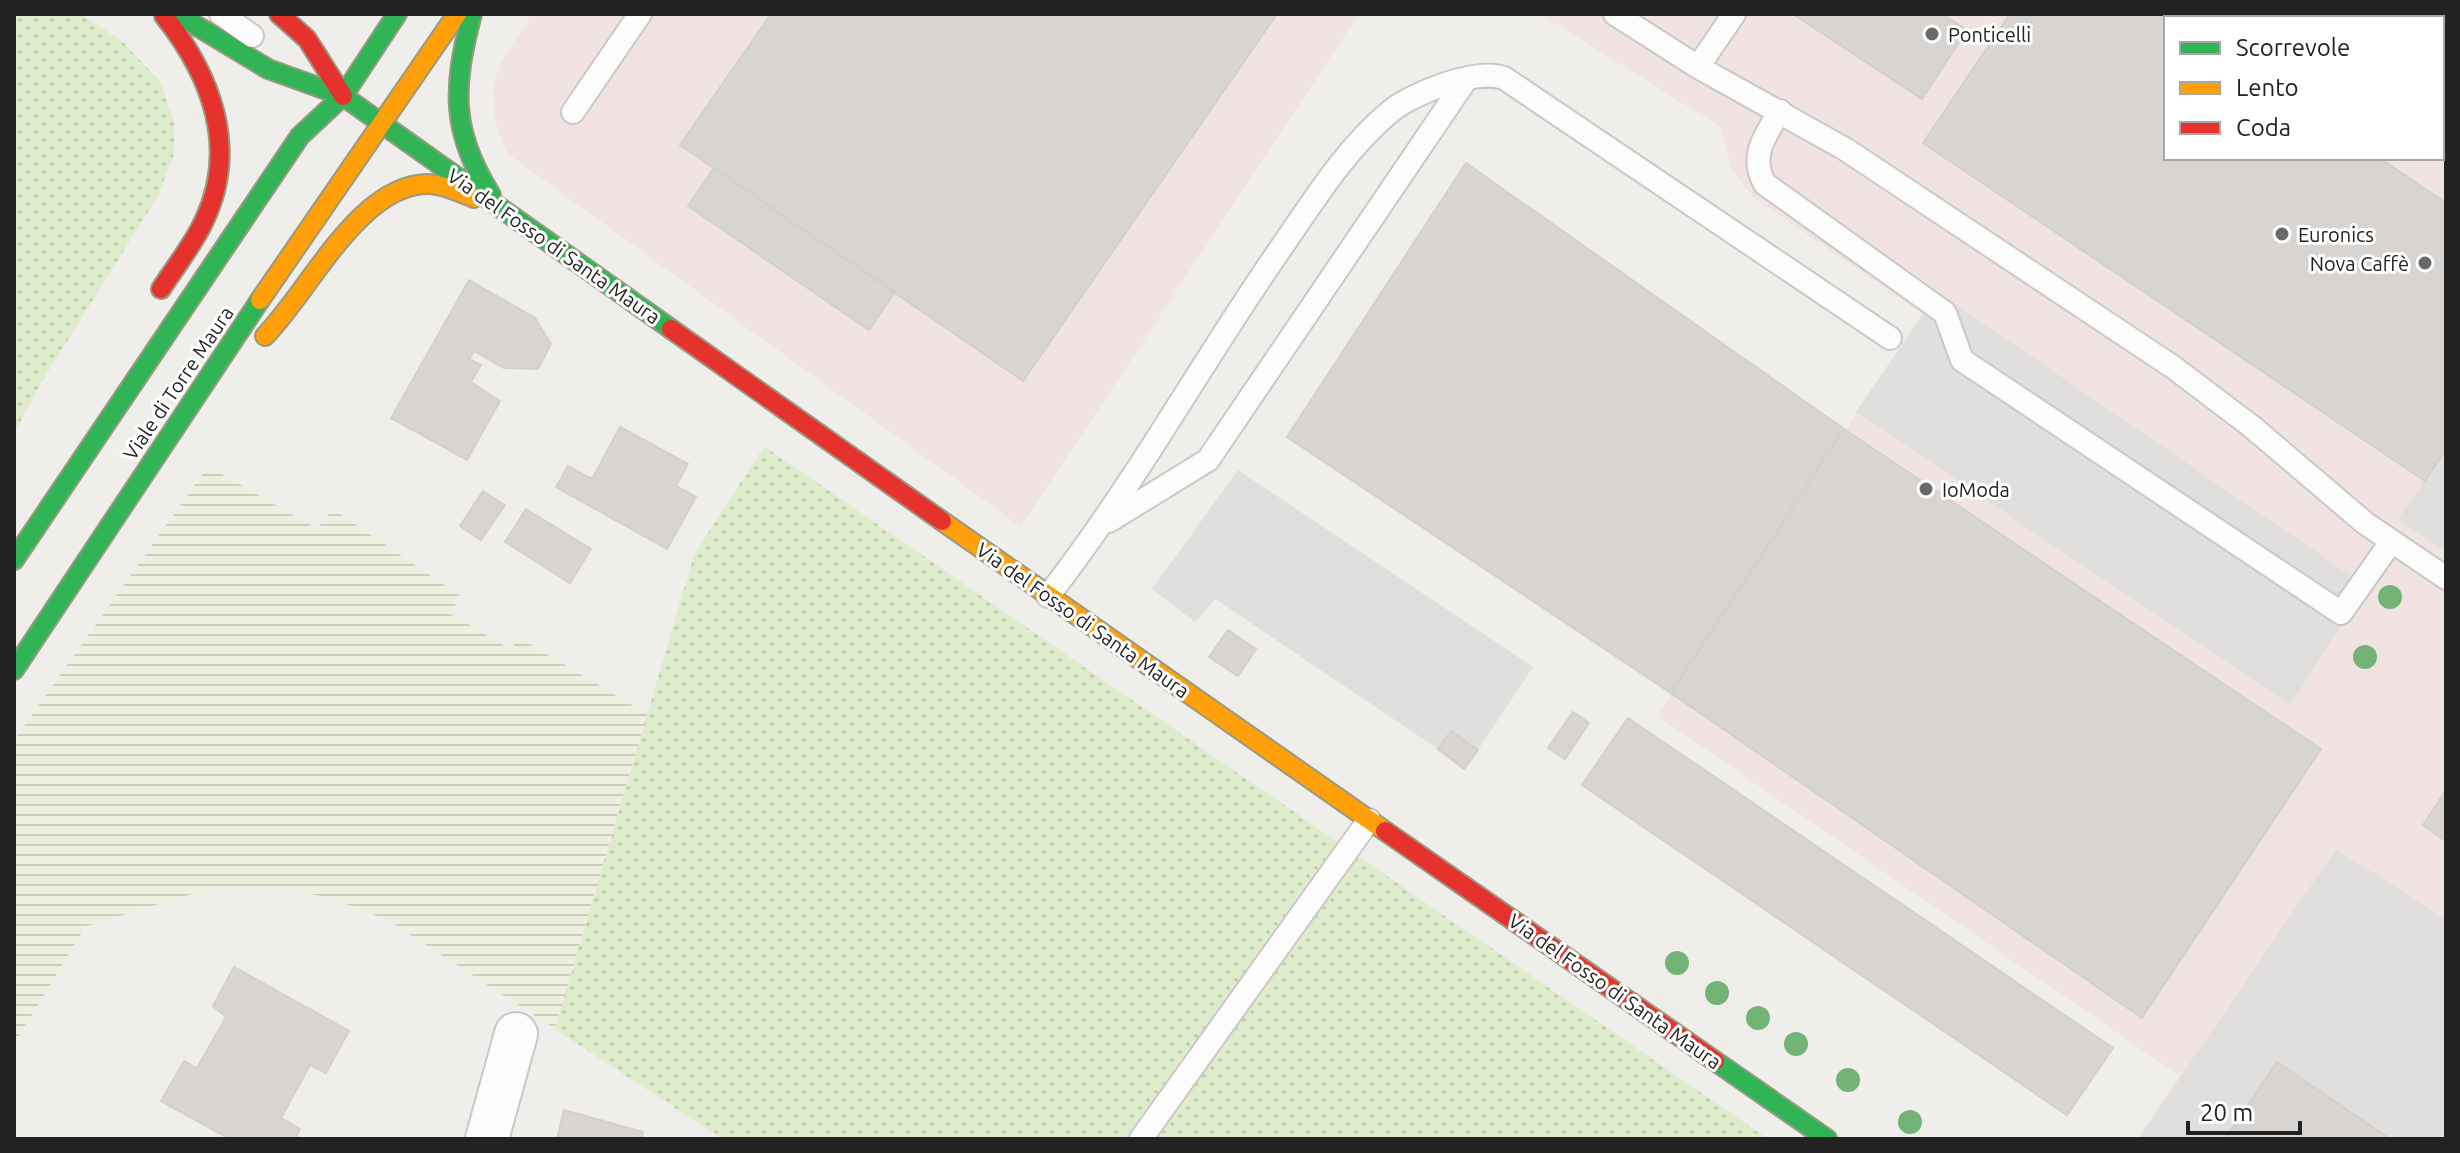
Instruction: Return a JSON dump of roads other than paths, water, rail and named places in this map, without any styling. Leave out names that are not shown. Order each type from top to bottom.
[{"type":"street","points":[[151,307],[208,212],[218,166],[217,116],[209,84],[193,50],[163,14]]},
{"type":"street","name":"Via del Fosso di Santa Maura","points":[[177,14],[268,69],[343,96],[1048,596],[1827,1139]]},
{"type":"street","name":"Via del Fosso di Santa Maura","points":[[279,14],[307,39],[343,96]]},
{"type":"street","name":"Viale di Torre Maura","points":[[14,560],[300,136],[343,96],[397,14]]},
{"type":"street","name":"Viale di Torre Maura","points":[[14,670],[380,122],[457,14]]},
{"type":"street","points":[[472,14],[458,73],[457,125],[478,177],[499,207]]},
{"type":"street","points":[[214,370],[263,339],[281,320],[358,216],[377,200],[424,184],[443,186],[499,207]]},
{"type":"street","points":[[104,427],[126,360]]},
{"type":"street","points":[[487,1139],[516,1034]]},
{"type":"lane","name":"Via del Fosso di Santa Maura","points":[[221,14],[343,96]]},
{"type":"lane","points":[[573,112],[640,14]]},
{"type":"lane","points":[[1615,14],[1698,67],[1845,149],[2173,367],[2251,426],[2343,506],[2446,578]]},
{"type":"lane","points":[[1698,67],[1734,14]]},
{"type":"lane","points":[[1048,596],[1103,525],[1170,415],[1337,168],[1390,112],[1431,89],[1490,74],[1504,78],[1890,338]]},
{"type":"lane","points":[[1103,525],[1208,460],[1465,81]]},
{"type":"lane","points":[[1780,111],[1758,152],[1757,169],[1765,184],[1945,313],[1962,360],[2341,613],[2391,542]]},
{"type":"lane","points":[[1141,1139],[1369,820]]},
{"type":"place","name":"Ponticelli","points":[[1932,34]]},
{"type":"place","name":"Euronics","points":[[2282,234]]},
{"type":"place","name":"Nova Caffè","points":[[2425,263]]},
{"type":"place","name":"IoModa","points":[[1926,489]]}]
